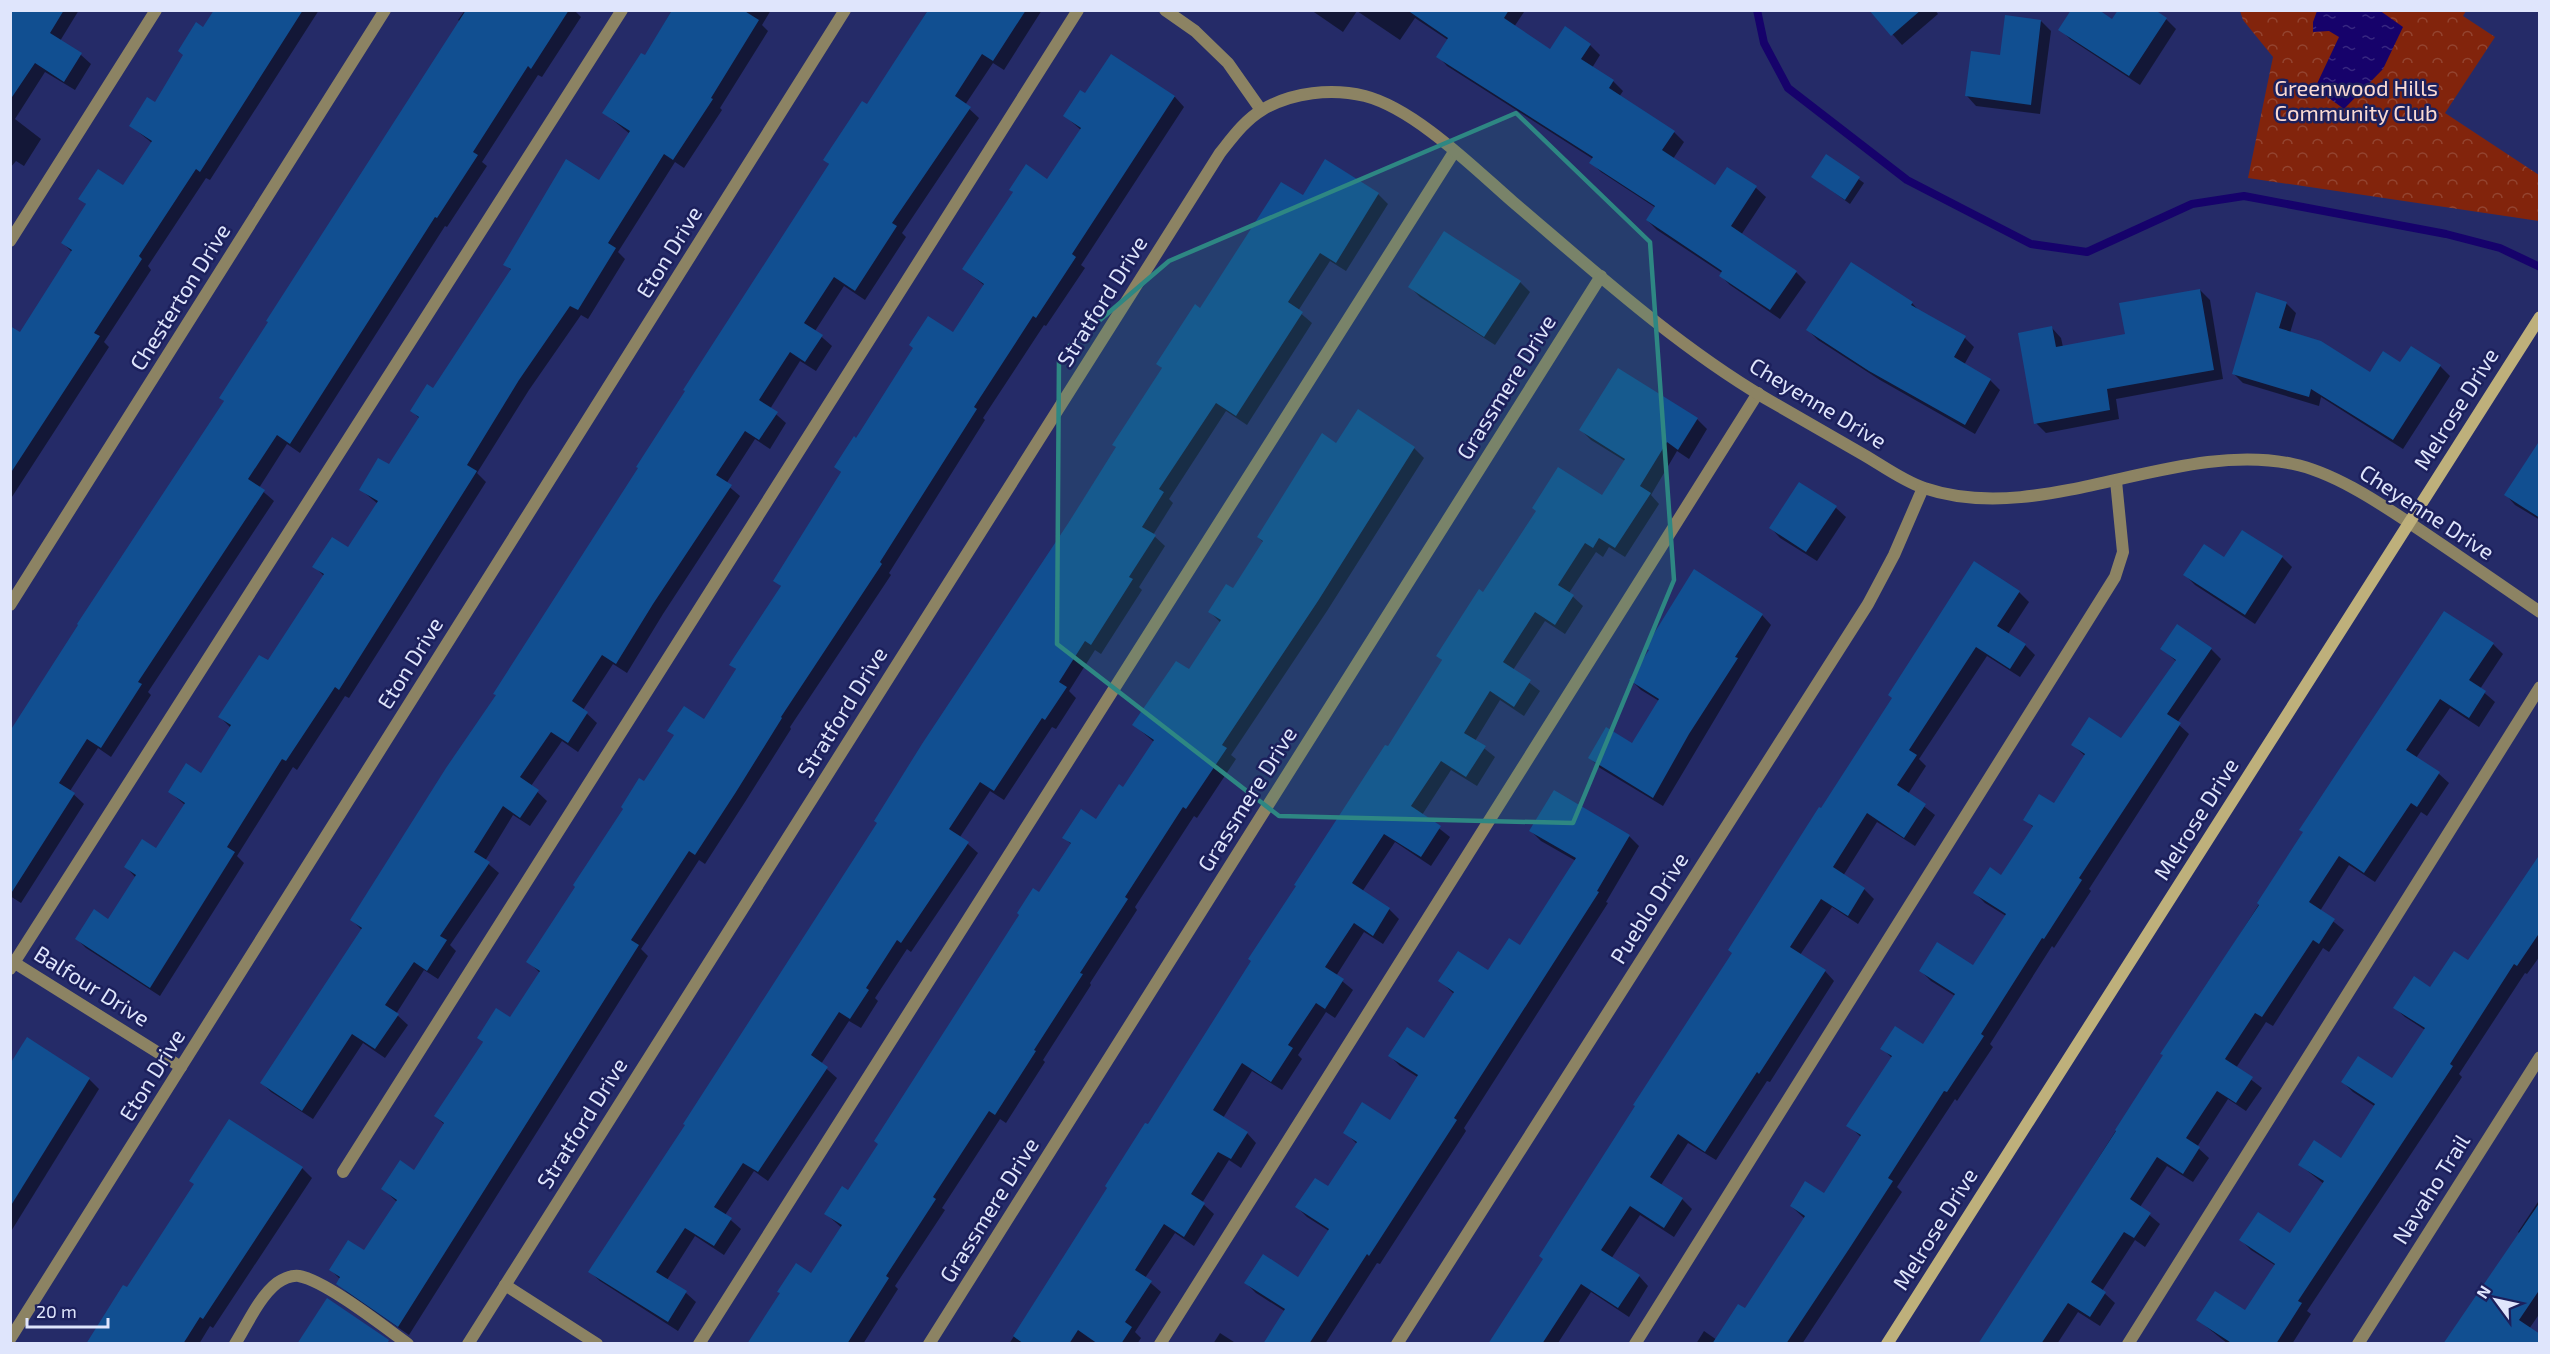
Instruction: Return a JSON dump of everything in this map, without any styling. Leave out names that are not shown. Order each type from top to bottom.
[{"type":"street","points":[[10,241],[156,10]]},
{"type":"street","name":"Chesterton Drive","points":[[10,605],[385,10]]},
{"type":"street","points":[[12,964],[621,10]]},
{"type":"street","name":"Eton Drive","points":[[10,1339],[845,10]]},
{"type":"street","points":[[343,1172],[1078,10]]},
{"type":"street","points":[[1165,10],[1195,31],[1228,63],[1261,110]]},
{"type":"street","name":"Cheyenne Drive","points":[[1261,110],[1295,96],[1331,92],[1368,97],[1410,116],[1600,276],[1689,346],[1758,393],[1923,488],[1965,497],[2024,497],[2195,464],[2244,460],[2294,464],[2341,482],[2378,501],[2540,612]]},
{"type":"street","name":"Stratford Drive","points":[[468,1344],[1220,153],[1239,129],[1261,110]]},
{"type":"street","points":[[699,1344],[1454,152]]},
{"type":"street","name":"Grassmere Drive","points":[[929,1344],[1600,276]]},
{"type":"street","name":"Melrose Drive","points":[[1887,1344],[2540,317]]},
{"type":"street","points":[[1160,1344],[1758,393]]},
{"type":"street","points":[[1635,1344],[2115,577],[2123,552],[2116,481]]},
{"type":"street","name":"Pueblo Drive","points":[[1397,1344],[1868,603],[1894,555],[1923,488]]},
{"type":"street","points":[[2128,1344],[2540,687]]},
{"type":"street","name":"Balfour Drive","points":[[12,964],[182,1067]]},
{"type":"street","name":"Navaho Trail","points":[[2358,1344],[2540,1057]]},
{"type":"street","points":[[236,1344],[261,1303],[276,1284],[288,1277],[298,1276],[321,1285],[408,1344]]},
{"type":"street","points":[[505,1285],[597,1344]]},
{"type":"highlighted area","points":[[1516,113],[1650,242],[1674,580],[1573,823],[1279,816],[1057,644],[1059,355],[1169,261]]},
{"type":"green space","name":"Greenwood Hills Community Club","points":[[2240,11],[2466,11],[2463,16],[2495,37],[2445,113],[2539,175],[2539,221],[2248,178],[2273,57],[2243,20]]},
{"type":"water","points":[[2379,10],[2403,27],[2383,69],[2344,109],[2315,88],[2339,37],[2329,31],[2313,32],[2313,22],[2317,11]]},
{"type":"building","points":[[10,10],[64,10],[50,33],[82,53],[64,82],[35,63],[10,100]]},
{"type":"building","points":[[214,10],[303,10],[200,172],[196,169],[139,256],[142,259],[94,333],[100,336],[10,474],[10,326],[20,332],[72,250],[61,243],[86,204],[78,199],[98,169],[123,185],[152,141],[129,126],[147,97],[155,102],[183,55],[178,51],[196,22],[203,27]]},
{"type":"building","points":[[466,10],[569,10],[531,69],[528,66],[473,152],[478,155],[437,218],[435,217],[290,444],[277,435],[248,479],[265,490],[138,682],[142,684],[101,748],[87,739],[59,783],[75,793],[10,895],[10,731],[77,624],[224,401],[219,398],[268,322],[266,321]]},
{"type":"building","points":[[672,10],[743,10],[759,20],[711,98],[713,99],[673,160],[664,154],[608,243],[616,248],[578,310],[570,306],[519,380],[467,465],[477,471],[339,690],[335,687],[286,761],[282,759],[227,847],[235,852],[150,988],[75,939],[94,909],[108,919],[136,875],[124,867],[142,839],[156,848],[185,803],[168,792],[186,763],[201,773],[231,725],[218,717],[259,655],[268,660],[324,574],[312,567],[332,537],[348,547],[378,501],[359,490],[378,458],[389,464],[419,417],[410,411],[427,384],[433,388],[511,269],[503,265],[566,159],[599,180],[630,131],[602,113],[641,53],[645,55]]},
{"type":"building","points":[[928,10],[1026,10],[993,61],[982,54],[955,96],[971,107],[892,223],[897,226],[855,291],[834,277],[804,323],[823,335],[805,362],[790,352],[759,400],[778,412],[759,440],[745,431],[716,475],[732,485],[616,664],[602,655],[572,701],[588,712],[568,743],[551,732],[520,777],[539,790],[520,818],[503,806],[474,852],[490,862],[440,936],[447,940],[427,971],[414,962],[385,1005],[399,1014],[375,1049],[352,1034],[302,1111],[260,1083],[362,928],[350,920],[446,768],[496,695],[493,694],[638,468],[636,467],[685,391],[683,390],[829,164],[823,160],[862,101],[867,104]]},
{"type":"building","points":[[1407,10],[1509,10],[1504,18],[1550,49],[1565,26],[1591,44],[1581,59],[1614,80],[1609,88],[1675,131],[1662,150],[1715,185],[1727,167],[1757,186],[1731,226],[1797,271],[1770,310],[1719,276],[1722,271],[1646,220],[1655,206],[1589,163],[1593,157],[1436,57],[1448,38]]},
{"type":"building","points":[[1869,10],[1921,10],[1891,36]]},
{"type":"building","points":[[2071,10],[2099,10],[2112,19],[2118,10],[2155,10],[2167,18],[2129,76],[2058,30]]},
{"type":"building","points":[[2005,15],[2041,20],[2031,105],[1965,96],[1971,51],[2000,55]]},
{"type":"building","points":[[1111,54],[1175,96],[1072,254],[1076,257],[1036,318],[1033,316],[974,407],[977,409],[880,562],[882,564],[781,717],[736,792],[695,855],[689,851],[631,940],[639,945],[398,1327],[336,1284],[340,1277],[329,1270],[348,1240],[364,1250],[397,1200],[381,1189],[400,1160],[414,1170],[444,1123],[434,1116],[483,1042],[477,1038],[496,1008],[510,1017],[540,971],[526,962],[623,809],[621,807],[639,778],[644,781],[674,735],[667,731],[684,706],[704,719],[736,669],[729,665],[781,586],[773,581],[841,472],[834,467],[854,436],[856,438],[913,348],[909,345],[928,316],[953,332],[984,284],[962,269],[1013,192],[1009,190],[1026,164],[1047,179],[1081,128],[1063,116],[1080,90],[1085,93]]},
{"type":"building","points":[[1826,154],[1860,177],[1845,200],[1811,177]]},
{"type":"building","points":[[1325,159],[1379,193],[1336,263],[1320,253],[1288,302],[1303,312],[1236,416],[1216,403],[1159,489],[1164,492],[1142,527],[1156,535],[1129,577],[1133,579],[1091,645],[1085,641],[1059,682],[1067,687],[1045,720],[1042,718],[994,791],[980,782],[949,829],[969,842],[901,943],[897,940],[866,988],[869,990],[850,1019],[839,1012],[811,1055],[828,1067],[758,1172],[743,1163],[714,1207],[732,1218],[714,1246],[685,1228],[656,1272],[687,1291],[668,1322],[588,1272],[685,1125],[683,1124],[877,823],[874,821],[922,744],[1069,522],[1116,447],[1112,445],[1162,368],[1156,364],[1195,304],[1200,308],[1281,182],[1303,195]]},
{"type":"building","points":[[1444,231],[1521,281],[1484,337],[1408,287]]},
{"type":"building","points":[[1851,262],[1913,302],[1911,305],[1966,336],[1954,357],[1991,379],[1965,425],[1869,371],[1806,330]]},
{"type":"building","points":[[2200,289],[2214,370],[2107,389],[2110,410],[2034,424],[2018,333],[2052,326],[2056,347],[2125,334],[2119,303]]},
{"type":"building","points":[[2256,292],[2287,302],[2279,328],[2321,341],[2370,372],[2383,351],[2400,362],[2411,346],[2441,365],[2393,440],[2311,389],[2309,397],[2232,374]]},
{"type":"building","points":[[1618,368],[1698,418],[1678,450],[1667,442],[1640,486],[1651,493],[1615,548],[1599,538],[1593,548],[1585,543],[1558,585],[1574,595],[1555,625],[1535,612],[1503,662],[1531,680],[1514,707],[1490,691],[1464,733],[1486,746],[1466,777],[1441,761],[1411,806],[1441,826],[1421,857],[1384,834],[1352,883],[1390,908],[1373,936],[1354,923],[1325,967],[1344,979],[1325,1009],[1316,1003],[1288,1045],[1293,1048],[1271,1082],[1242,1063],[1213,1110],[1248,1132],[1231,1159],[1218,1152],[1191,1194],[1205,1203],[1184,1237],[1164,1224],[1135,1270],[1152,1281],[1125,1322],[1132,1327],[1121,1344],[1098,1344],[1078,1330],[1069,1344],[1024,1344],[1013,1336],[1107,1188],[1105,1186],[1145,1123],[1148,1124],[1251,961],[1248,959],[1296,886],[1294,885],[1385,745],[1388,746],[1442,660],[1436,656],[1479,589],[1483,592],[1536,511],[1532,508],[1558,467],[1602,495],[1625,459],[1579,430]]},
{"type":"building","points":[[1358,409],[1415,447],[1318,601],[1222,745],[1227,748],[1186,809],[1183,807],[1125,897],[1128,899],[1080,973],[1083,974],[995,1115],[989,1111],[933,1197],[936,1199],[886,1276],[889,1278],[847,1344],[747,1344],[780,1293],[777,1292],[796,1263],[811,1273],[842,1225],[824,1214],[842,1186],[848,1190],[878,1144],[874,1141],[1019,915],[1017,913],[1033,888],[1039,892],[1071,843],[1062,838],[1081,809],[1096,819],[1119,784],[1123,787],[1154,740],[1132,725],[1176,661],[1189,669],[1221,620],[1208,612],[1226,584],[1233,588],[1263,541],[1257,537],[1322,433],[1336,443]]},
{"type":"building","points":[[2540,440],[2540,518],[2504,495]]},
{"type":"building","points":[[1799,482],[1837,506],[1806,552],[1769,528]]},
{"type":"building","points":[[2242,530],[2283,556],[2245,615],[2183,575],[2204,544],[2224,557]]},
{"type":"building","points":[[1974,561],[2020,591],[1997,626],[2026,644],[2010,669],[1976,647],[1909,750],[1917,755],[1897,785],[1926,804],[1904,838],[1867,813],[1833,867],[1865,888],[1848,916],[1821,899],[1790,947],[1826,970],[1705,1152],[1678,1134],[1650,1177],[1683,1198],[1664,1228],[1630,1206],[1601,1250],[1640,1275],[1618,1308],[1581,1284],[1542,1344],[1488,1344],[1543,1259],[1539,1256],[1635,1106],[1633,1105],[1732,953],[1728,950],[1892,698],[1888,695]]},
{"type":"building","points":[[1694,569],[1763,614],[1735,657],[1738,658],[1689,734],[1653,798],[1588,758],[1606,727],[1632,743],[1659,699],[1629,680],[1649,650],[1645,648]]},
{"type":"building","points":[[2444,611],[2494,643],[2469,680],[2486,691],[2469,718],[2440,699],[2406,750],[2440,772],[2417,807],[2411,803],[2364,873],[2339,856],[2309,902],[2335,919],[2319,944],[2313,940],[2262,1017],[2255,1013],[2225,1059],[2253,1077],[2236,1103],[2217,1091],[2186,1138],[2200,1147],[2183,1174],[2157,1157],[2130,1199],[2151,1213],[2134,1238],[2124,1232],[2091,1282],[2106,1292],[2090,1317],[2068,1303],[2041,1344],[1978,1344],[2116,1131],[2163,1055],[2160,1054],[2259,905],[2257,903],[2303,832],[2299,830]]},
{"type":"building","points":[[2177,624],[2212,648],[2167,714],[2181,723],[2079,878],[2082,880],[1981,1034],[1984,1036],[1947,1092],[1944,1091],[1888,1178],[1893,1181],[1786,1344],[1712,1344],[1738,1304],[1745,1308],[1805,1216],[1790,1206],[1805,1181],[1824,1193],[1861,1135],[1846,1126],[1892,1056],[1880,1049],[1895,1026],[1923,1044],[1955,994],[1919,971],[1937,942],[1973,965],[2006,914],[1973,893],[1990,867],[2001,875],[2033,826],[2023,820],[2039,794],[2054,803],[2085,754],[2071,745],[2089,717],[2121,738],[2176,660],[2160,649]]},
{"type":"building","points":[[1554,790],[1630,835],[1597,891],[1599,892],[1454,1118],[1457,1120],[1309,1344],[1263,1344],[1285,1309],[1244,1283],[1263,1254],[1298,1277],[1329,1229],[1295,1207],[1315,1178],[1328,1186],[1357,1142],[1343,1133],[1362,1102],[1390,1120],[1418,1075],[1388,1056],[1407,1027],[1424,1038],[1454,992],[1438,981],[1458,951],[1488,970],[1509,938],[1520,945],[1576,858],[1529,831]]},
{"type":"building","points":[[2540,854],[2540,932],[2517,966],[2514,964],[2450,1064],[2453,1066],[2298,1301],[2302,1303],[2276,1344],[2233,1344],[2196,1320],[2215,1291],[2245,1310],[2275,1264],[2239,1240],[2258,1212],[2290,1233],[2324,1181],[2298,1165],[2314,1140],[2341,1158],[2375,1104],[2341,1082],[2358,1056],[2392,1078],[2425,1028],[2393,1008],[2414,976],[2430,987],[2454,951],[2468,960]]},
{"type":"building","points":[[27,1037],[90,1078],[10,1207],[10,1064]]},
{"type":"building","points":[[229,1119],[303,1167],[203,1319],[200,1317],[183,1344],[86,1344],[123,1285],[127,1287],[194,1184],[189,1181]]},
{"type":"building","points":[[2540,1202],[2540,1289],[2519,1320],[2540,1334],[2540,1344],[2443,1344]]},
{"type":"building","points":[[327,1298],[389,1340],[387,1344],[297,1344]]},
{"type":"waterway","points":[[1757,10],[1764,43],[1788,88],[1907,180],[2031,244],[2087,252],[2192,204],[2244,196],[2446,234],[2500,248],[2540,267]]}]
